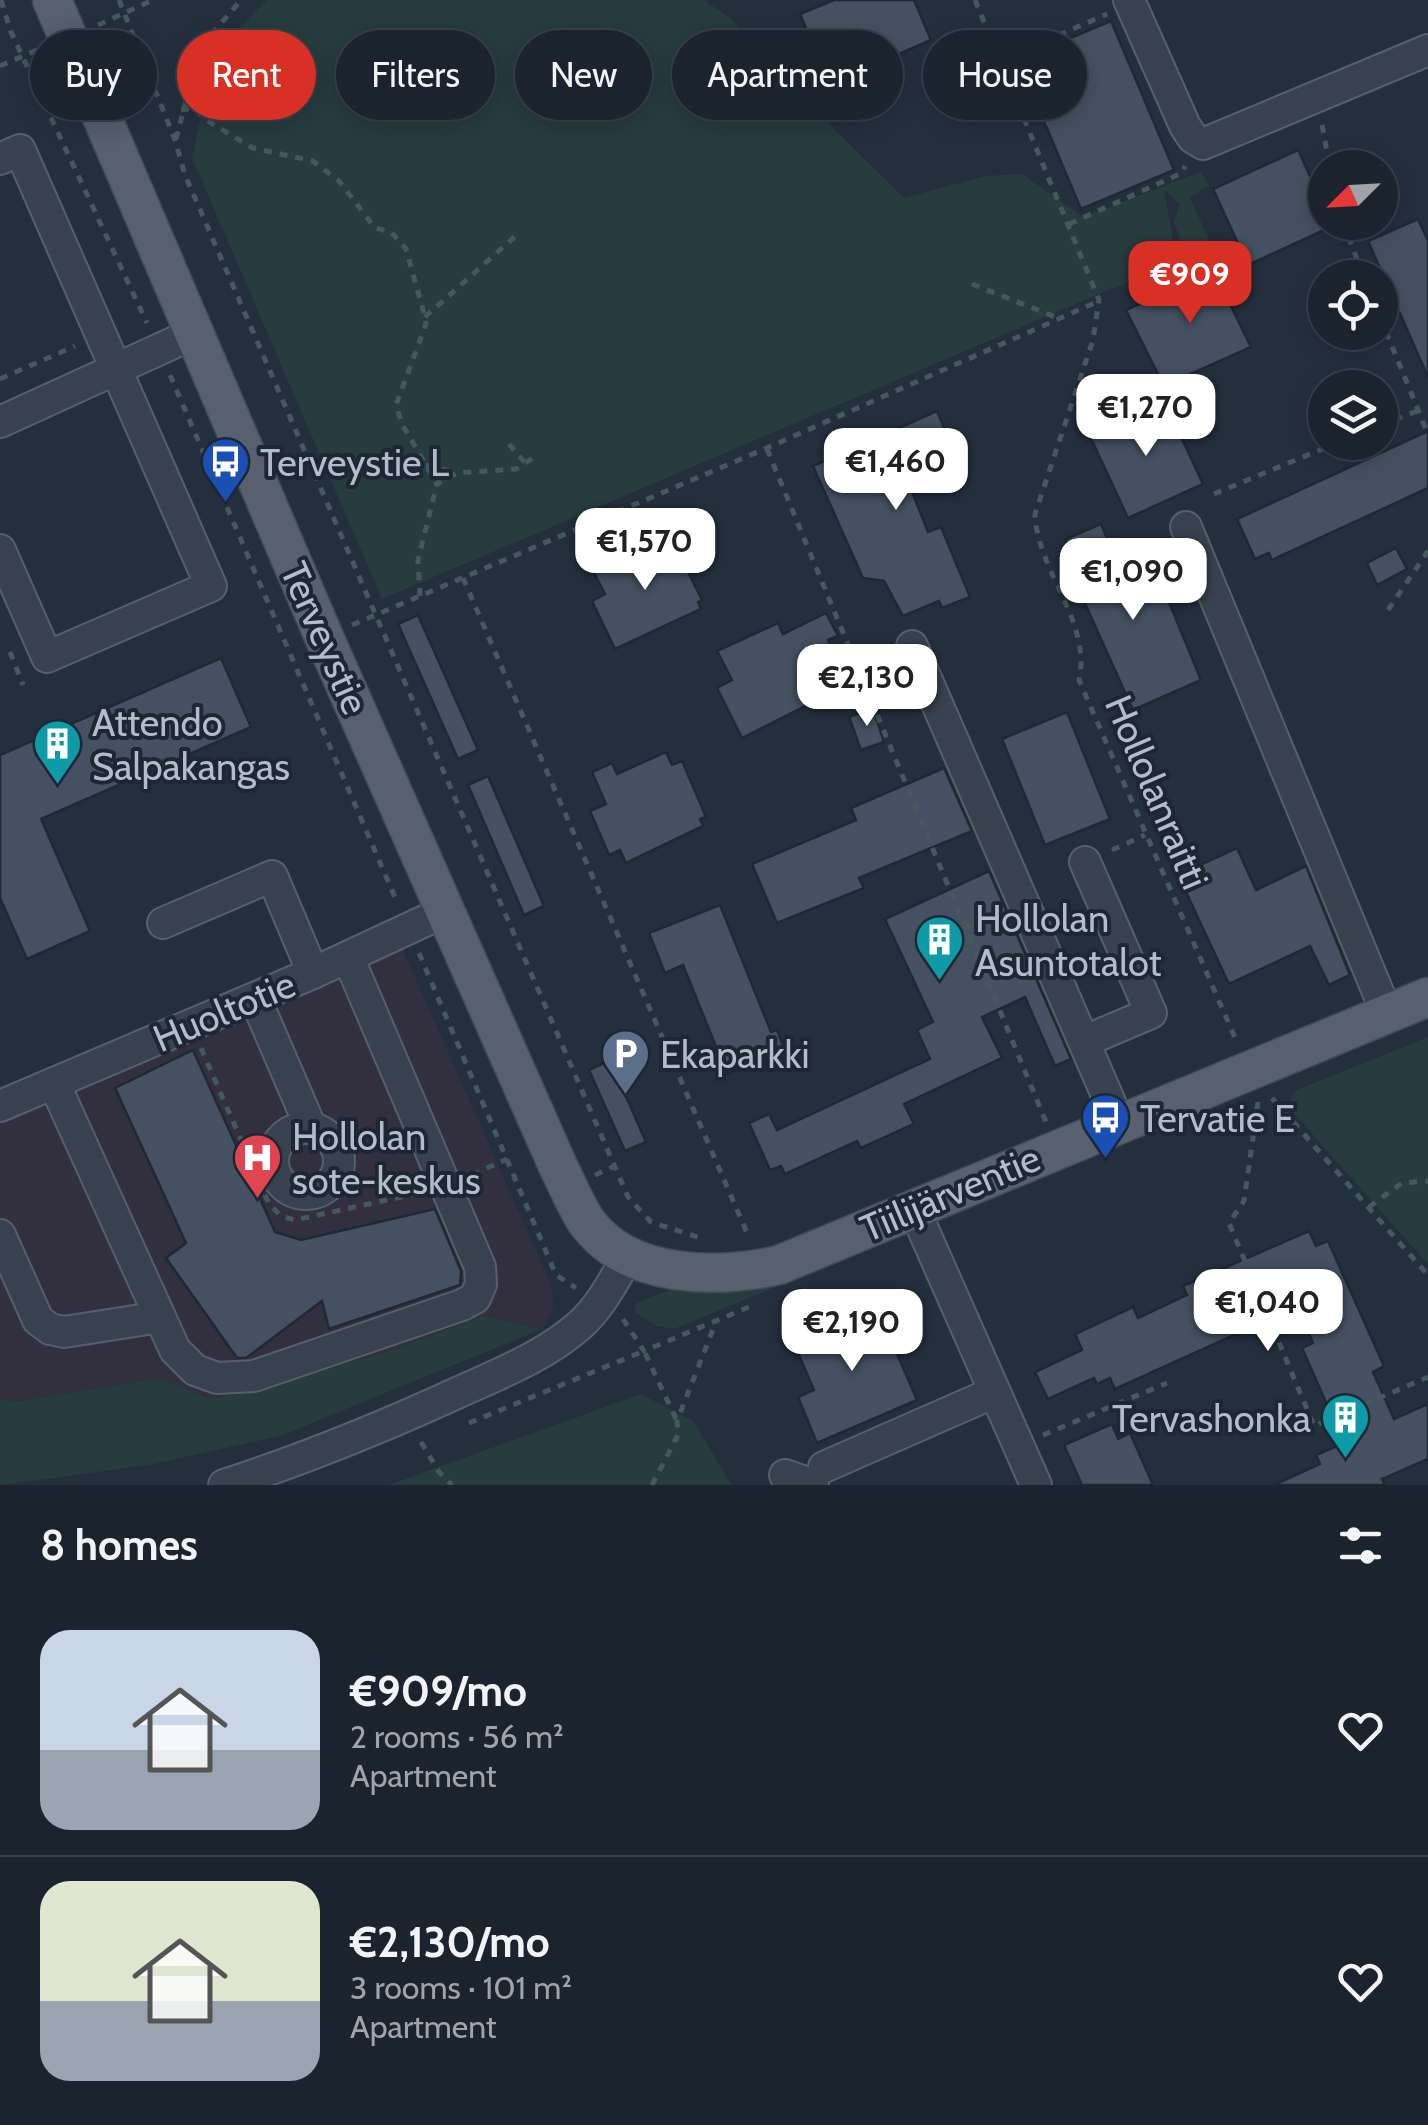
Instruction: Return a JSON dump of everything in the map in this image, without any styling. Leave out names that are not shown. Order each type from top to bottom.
[{"type":"main road","name":"Terveystie","points":[[52,0],[332,654],[558,1166],[586,1222],[628,1256]]},
{"type":"main road","name":"Tiilijärventie","points":[[628,1256],[690,1273],[751,1272],[779,1265],[1118,1123],[1254,1090],[1387,1014],[1428,996]]},
{"type":"street","points":[[1121,6],[1185,126],[1203,144],[1428,50]]},
{"type":"street","points":[[0,159],[20,150],[212,586],[47,657],[0,550]]},
{"type":"street","points":[[0,422],[194,333]]},
{"type":"street","points":[[1186,527],[1387,1014]]},
{"type":"street","points":[[912,646],[1118,1123]]},
{"type":"street","points":[[1085,862],[1151,1013],[1085,1041]]},
{"type":"street","points":[[163,923],[272,876],[313,973]]},
{"type":"street","name":"Huoltotie","points":[[0,1106],[313,973],[446,910]]},
{"type":"street","points":[[54,1083],[175,1350],[194,1370],[217,1378],[254,1376],[462,1305],[475,1298],[481,1284],[480,1267],[348,957]]},
{"type":"street","points":[[255,998],[311,1128]]},
{"type":"street","points":[[914,1209],[1036,1485]]},
{"type":"street","points":[[0,1236],[38,1320],[50,1329],[64,1332],[160,1318]]},
{"type":"street","points":[[224,1485],[416,1412],[550,1348],[582,1324],[600,1303],[628,1256]]},
{"type":"street","points":[[807,1476],[995,1392]]},
{"type":"path","points":[[1,0],[22,56],[159,351],[556,1275],[622,1318],[644,1350],[677,1421],[678,1435],[652,1485]]},
{"type":"path","points":[[118,0],[185,174],[628,1197],[651,1222],[703,1238]]},
{"type":"path","points":[[98,25],[154,0]]},
{"type":"path","points":[[215,30],[241,0]]},
{"type":"path","points":[[975,0],[987,30]]},
{"type":"path","points":[[1068,30],[1121,6]]},
{"type":"path","points":[[0,66],[30,53]]},
{"type":"path","points":[[1320,112],[1327,150]]},
{"type":"path","points":[[175,140],[180,120]]},
{"type":"path","points":[[206,120],[253,148],[312,161],[339,181],[375,228],[391,232],[406,249],[426,324],[396,405],[402,424],[436,484],[418,560],[420,596]]},
{"type":"path","points":[[374,616],[1100,300],[1025,120]]},
{"type":"path","points":[[1069,224],[1182,173],[1189,158]]},
{"type":"path","points":[[425,317],[520,232]]},
{"type":"path","points":[[972,284],[1058,318]]},
{"type":"path","name":"Hollolanraitti","points":[[1100,300],[1092,340],[1034,514],[1036,535],[1078,636],[1082,664],[1078,680],[1254,1090],[1428,1274]]},
{"type":"path","points":[[1393,350],[1428,434]]},
{"type":"path","points":[[1398,419],[1417,411]]},
{"type":"path","points":[[509,444],[526,464]]},
{"type":"path","points":[[766,448],[1047,1125],[1062,1119]]},
{"type":"path","points":[[1214,494],[1308,455]]},
{"type":"path","points":[[426,465],[457,473],[516,468],[536,456]]},
{"type":"path","points":[[436,484],[457,473]]},
{"type":"path","points":[[1388,610],[1428,551]]},
{"type":"path","points":[[463,578],[748,1235]]},
{"type":"path","points":[[199,1043],[269,1204],[281,1216],[295,1220],[448,1186],[506,1159]]},
{"type":"path","points":[[1254,1090],[1244,1202],[1228,1223],[1314,1426],[1428,1376]]},
{"type":"path","points":[[1368,1207],[1402,1183],[1428,1180]]},
{"type":"path","points":[[733,1236],[763,1232]]},
{"type":"path","points":[[644,1350],[760,1302]]},
{"type":"path","points":[[677,1421],[716,1320]]},
{"type":"path","points":[[1031,1440],[1167,1383]]},
{"type":"path","points":[[421,1442],[452,1485]]},
{"type":"shaded area","name":"Hollolan sote-keskus","points":[[401,946],[551,1285],[554,1305],[542,1329],[482,1316],[396,1349],[211,1399],[161,1378],[20,1401],[0,1400],[0,1115]]},
{"type":"green space","points":[[267,0],[704,0],[741,30],[672,30],[672,120],[826,120],[904,198],[985,176],[1022,174],[1083,217],[1201,172],[1209,186],[1190,197],[1217,259],[1191,272],[1174,222],[1180,204],[1164,190],[1178,266],[1106,291],[382,599],[192,158],[200,120],[316,120],[316,30],[237,30]]},
{"type":"green space","points":[[1428,1037],[1428,1264],[1291,1110],[1291,1097],[1297,1090]]},
{"type":"green space","points":[[877,1238],[879,1244],[674,1329],[657,1326],[635,1312],[635,1304],[669,1290]]},
{"type":"green space","points":[[482,1316],[542,1329],[280,1436],[149,1465],[0,1485],[0,1400],[20,1401],[161,1378],[211,1399],[391,1351]]},
{"type":"green space","points":[[641,1394],[693,1421],[732,1485],[389,1485]]},
{"type":"building","points":[[834,0],[914,0],[927,30],[923,30],[923,43],[903,52],[903,30],[807,30],[800,14]]},
{"type":"building","points":[[1111,21],[1174,170],[1081,209],[1043,120],[1087,120],[1087,31]]},
{"type":"building","points":[[1298,150],[1308,171],[1308,237],[1248,265],[1213,189]]},
{"type":"building","points":[[1418,219],[1428,241],[1428,377],[1398,309],[1398,260],[1376,260],[1368,241],[1398,240],[1398,228]]},
{"type":"building","points":[[1223,265],[1234,289],[1225,294],[1251,347],[1164,386],[1126,310]]},
{"type":"building","points":[[1164,400],[1203,484],[1128,518],[1089,434]]},
{"type":"building","points":[[937,411],[959,463],[909,484],[928,532],[941,527],[970,597],[942,608],[939,601],[903,616],[884,581],[863,578],[813,466]]},
{"type":"building","points":[[1428,431],[1428,488],[1272,560],[1269,553],[1255,559],[1237,519],[1365,460],[1398,460],[1398,445]]},
{"type":"building","points":[[1101,524],[1125,581],[1155,568],[1201,680],[1133,710],[1083,599],[1090,596],[1066,539]]},
{"type":"building","points":[[661,538],[667,549],[675,546],[702,600],[698,602],[701,609],[615,649],[592,601],[605,594],[593,571]]},
{"type":"building","points":[[1396,548],[1407,569],[1377,585],[1367,563]]},
{"type":"building","points":[[826,613],[838,636],[828,640],[833,651],[812,662],[829,694],[742,738],[717,688],[732,680],[717,651],[778,623],[783,634]]},
{"type":"building","points":[[418,615],[478,750],[458,759],[398,624]]},
{"type":"building","name":"Attendo Salpakangas","points":[[221,658],[251,727],[41,819],[90,931],[27,959],[0,898],[0,755]]},
{"type":"building","points":[[873,708],[884,742],[861,750],[849,717]]},
{"type":"building","points":[[1067,712],[1110,819],[1045,845],[1002,739]]},
{"type":"building","points":[[666,752],[672,765],[682,761],[706,817],[700,819],[703,826],[626,863],[620,850],[609,855],[590,811],[606,804],[592,772],[612,763],[617,774]]},
{"type":"building","points":[[944,768],[972,831],[859,878],[864,888],[777,923],[752,864],[856,820],[851,808]]},
{"type":"building","points":[[488,776],[544,906],[524,915],[468,785]]},
{"type":"building","points":[[1237,848],[1256,890],[1306,866],[1350,975],[1329,985],[1310,946],[1229,984],[1178,875]]},
{"type":"building","points":[[989,871],[1071,1059],[1055,1066],[1025,997],[982,1017],[1002,1058],[904,1104],[914,1124],[861,1148],[857,1141],[785,1174],[781,1166],[770,1170],[749,1123],[769,1114],[777,1130],[930,1059],[917,1030],[933,1022],[885,919]]},
{"type":"building","points":[[720,905],[771,1032],[777,1030],[785,1051],[727,1074],[683,965],[665,973],[649,933]]},
{"type":"building","name":"Hollolan sote-keskus","points":[[193,1050],[275,1232],[301,1240],[435,1209],[461,1271],[460,1285],[329,1329],[322,1301],[246,1358],[237,1358],[166,1258],[186,1243],[115,1088]]},
{"type":"building","points":[[610,1060],[646,1142],[625,1151],[589,1070]]},
{"type":"building","points":[[1309,1231],[1316,1246],[1328,1241],[1384,1366],[1373,1372],[1394,1419],[1428,1404],[1428,1459],[1382,1479],[1385,1485],[1274,1485],[1320,1464],[1316,1455],[1344,1443],[1302,1348],[1313,1343],[1291,1294],[1235,1320],[1241,1332],[1115,1389],[1110,1378],[1097,1384],[1094,1378],[1048,1399],[1035,1372],[1082,1350],[1075,1334],[1133,1307],[1138,1318],[1187,1295],[1183,1286]]},
{"type":"building","points":[[876,1305],[917,1400],[817,1443],[798,1397],[814,1390],[793,1341]]},
{"type":"building","points":[[1112,1424],[1118,1439],[1130,1433],[1153,1485],[1082,1485],[1064,1445]]},
{"type":"place","name":"Terveystie L","points":[[225,504]]},
{"type":"place","name":"Attendo Salpakangas","points":[[57,786]]},
{"type":"place","name":"Hollolan Asuntotalot","points":[[940,982]]},
{"type":"place","name":"Ekaparkki","points":[[625,1096]]},
{"type":"place","name":"Tervatie E","points":[[1105,1160]]},
{"type":"place","name":"Hollolan sote-keskus","points":[[257,1200]]},
{"type":"place","name":"Tervashonka","points":[[1346,1460]]}]
